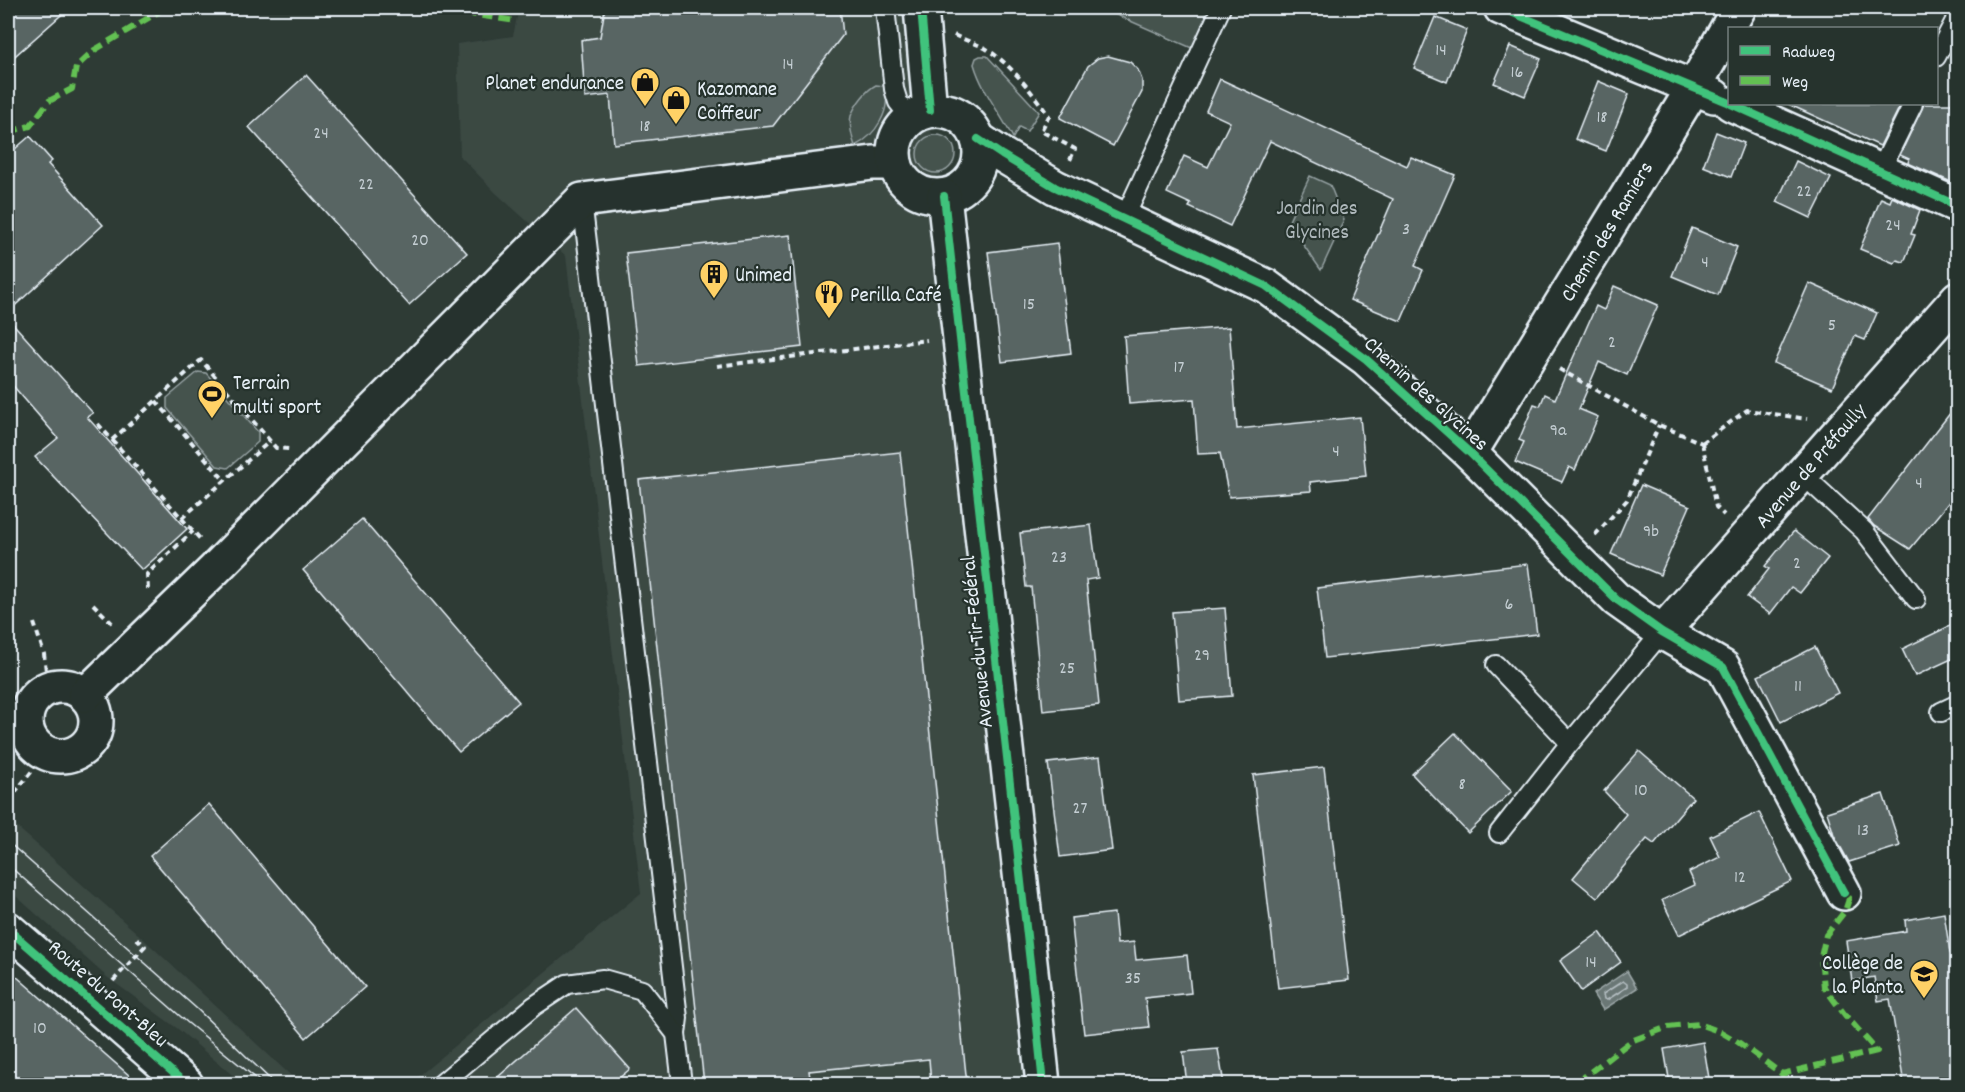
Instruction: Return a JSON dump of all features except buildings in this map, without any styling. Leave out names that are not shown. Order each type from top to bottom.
[{"type":"street","points":[[921,8],[921,114]]},
{"type":"street","points":[[1501,8],[1728,102]]},
{"type":"street","name":"Chemin des Ramiers","points":[[1728,27],[1739,8]]},
{"type":"street","name":"Chemin des Ramiers","points":[[1470,453],[1694,87],[1728,27]]},
{"type":"street","points":[[1734,105],[1958,206]]},
{"type":"street","points":[[947,111],[960,116],[970,125],[978,139],[980,158],[975,175],[966,186],[955,193],[929,196],[917,192],[906,184],[895,163],[893,150],[896,138],[902,127],[921,114],[947,111]]},
{"type":"street","name":"Chemin des Glycines","points":[[978,139],[1055,187],[1266,286],[1366,359],[1470,453],[1617,600],[1662,632],[1723,667],[1844,893]]},
{"type":"street","points":[[85,695],[582,200],[873,163],[895,163]]},
{"type":"street","name":"Avenue du Tir-Fédéral","points":[[944,196],[1034,988],[1042,1084]]},
{"type":"street","name":"Avenue de Préfaully","points":[[1662,632],[1958,298]]},
{"type":"street","name":"Route du Pont-Bleu","points":[[8,929],[186,1084]]},
{"type":"lane","points":[[885,8],[894,89],[898,102],[921,114]]},
{"type":"lane","points":[[1124,219],[1221,8]]},
{"type":"lane","points":[[1938,53],[1958,15]]},
{"type":"lane","points":[[1880,171],[1913,105]]},
{"type":"lane","points":[[582,200],[678,1018],[676,1034],[682,1084]]},
{"type":"lane","points":[[1802,474],[1863,531],[1916,599]]},
{"type":"lane","points":[[1499,833],[1662,632]]},
{"type":"lane","points":[[1496,665],[1570,743]]},
{"type":"lane","points":[[1941,712],[1958,704]]},
{"type":"lane","points":[[441,1084],[534,1006],[567,984],[603,979],[642,990],[676,1034]]},
{"type":"path","points":[[948,33],[984,48],[998,57],[1028,87],[1049,116],[1041,131],[1076,149],[1055,187]]},
{"type":"path","points":[[717,366],[933,339]]},
{"type":"path","points":[[1531,353],[1659,425],[1702,443]]},
{"type":"path","points":[[112,440],[201,360],[276,448],[330,453]]},
{"type":"path","points":[[156,401],[225,481]]},
{"type":"path","points":[[1702,443],[1747,410],[1845,424]]},
{"type":"path","points":[[98,424],[208,548]]},
{"type":"path","points":[[1574,557],[1627,500],[1659,425]]},
{"type":"path","points":[[182,518],[270,441]]},
{"type":"path","points":[[1702,443],[1716,507],[1746,536]]},
{"type":"path","points":[[148,593],[147,574],[193,531]]},
{"type":"path","points":[[93,604],[115,626],[122,619]]},
{"type":"path","points":[[34,623],[44,654],[46,671]]},
{"type":"path","points":[[8,801],[32,771]]},
{"type":"path","points":[[111,984],[144,946],[135,937]]},
{"type":"path","points":[[112,973],[117,977]]},
{"type":"path","points":[[1580,1080],[1583,1084]]},
{"type":"shaded area","points":[[519,8],[907,8],[944,196],[1043,1084],[409,1084],[641,893],[566,256],[496,193],[460,156],[457,44],[513,36]]},
{"type":"shaded area","points":[[8,819],[138,934],[300,1084],[243,1084],[178,1029],[107,977],[8,889]]},
{"type":"green space","points":[[1104,8],[1213,8],[1194,49]]},
{"type":"green space","points":[[987,56],[1039,112],[1027,131],[1019,127],[1013,138],[977,74],[974,64],[976,58]]},
{"type":"green space","points":[[876,85],[884,86],[886,104],[884,113],[869,136],[855,146],[851,131],[851,116],[861,98]]},
{"type":"green space","points":[[936,135],[949,141],[955,154],[949,167],[936,173],[923,167],[917,154],[923,141]]},
{"type":"green space","name":"Jardin des Glycines","points":[[1310,176],[1330,185],[1344,220],[1321,270],[1288,223]]},
{"type":"green space","name":"Terrain multi sport","points":[[198,372],[206,373],[258,432],[258,442],[228,468],[217,466],[167,408],[167,398]]},
{"type":"water","points":[[1627,971],[1637,988],[1603,1010],[1593,994]]},
{"type":"tram line","points":[[8,842],[196,1008],[275,1084]]},
{"type":"tram line","points":[[8,865],[188,1023],[263,1084]]},
{"type":"marked path","points":[[8,132],[30,126],[49,101],[72,89],[76,67],[93,51],[165,8]]},
{"type":"marked path","points":[[468,8],[470,14],[516,21]]},
{"type":"marked path","points":[[1558,1084],[1580,1080],[1631,1041],[1668,1027],[1699,1024],[1721,1032],[1782,1074],[1877,1051],[1824,987],[1821,957],[1826,935],[1845,911],[1849,899],[1844,893]]},
{"type":"cycle path","points":[[921,8],[930,110]]},
{"type":"cycle path","points":[[1501,8],[1728,102]]},
{"type":"cycle path","points":[[1733,105],[1958,206]]},
{"type":"cycle path","points":[[978,139],[1055,187],[1266,286],[1366,359],[1470,453],[1617,600],[1662,632],[1723,667],[1844,893]]},
{"type":"cycle path","points":[[944,196],[1043,1084]]},
{"type":"cycle path","points":[[8,929],[186,1084]]},
{"type":"place","name":"Planet endurance","points":[[645,108]]},
{"type":"place","name":"Kazomane Coiffeur","points":[[676,126]]},
{"type":"place","name":"Unimed","points":[[714,300]]},
{"type":"place","name":"Perilla Café","points":[[829,320]]},
{"type":"place","name":"Terrain multi sport","points":[[212,420]]},
{"type":"place","name":"Collège de la Planta","points":[[1924,1000]]}]
